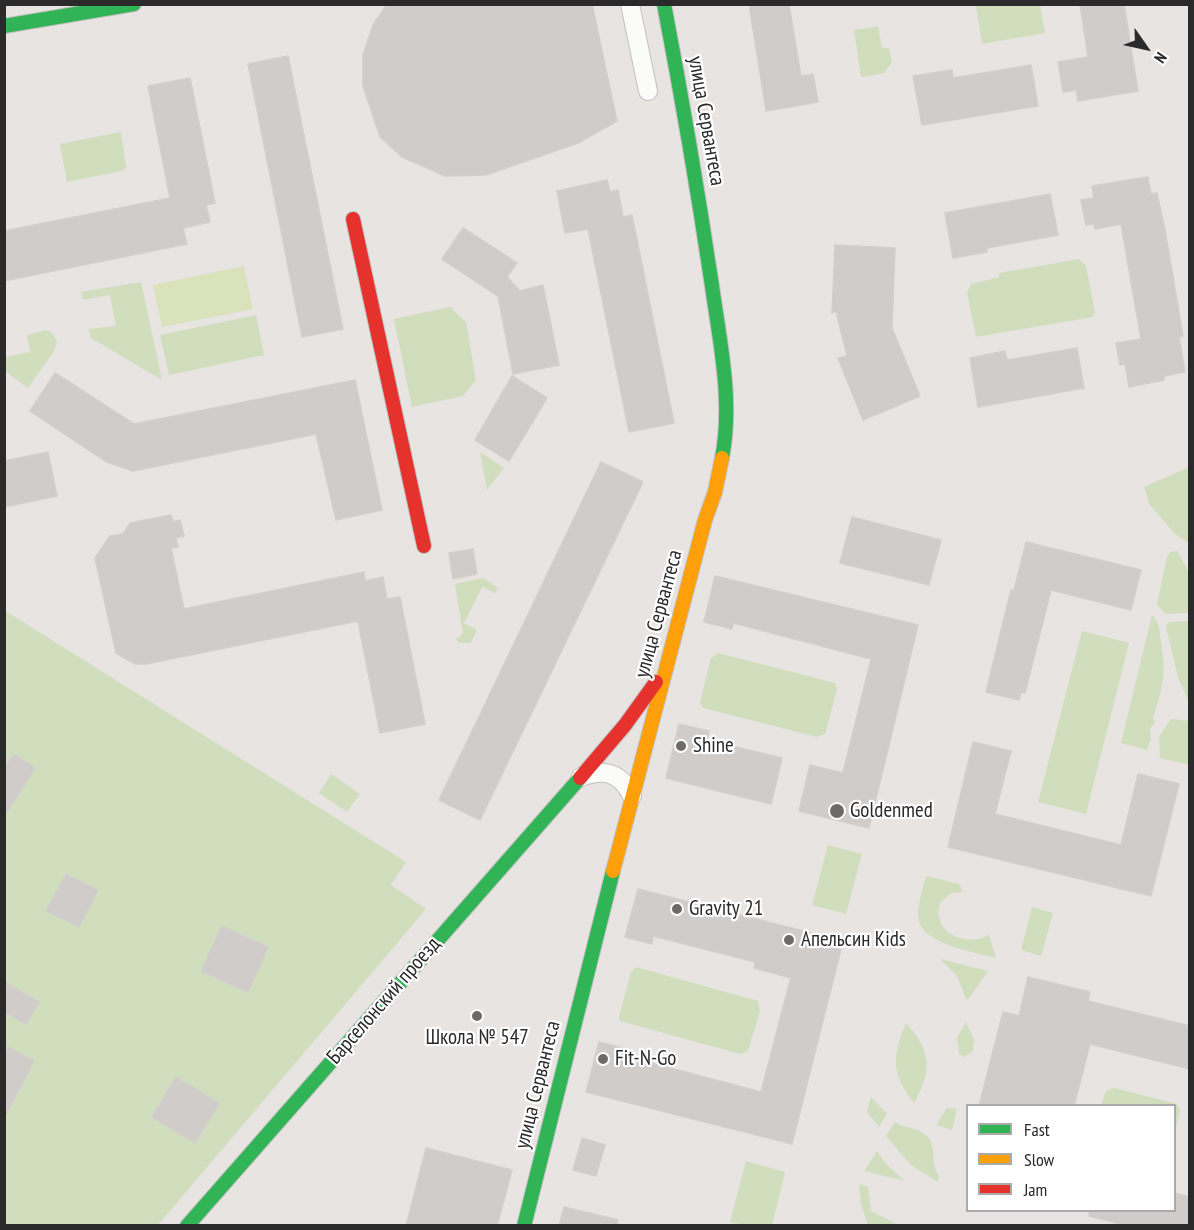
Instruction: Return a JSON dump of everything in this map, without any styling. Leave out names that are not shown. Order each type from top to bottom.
[{"type":"street","points":[[4,26],[134,4]]},
{"type":"street","points":[[630,4],[648,92]]},
{"type":"street","name":"улица Сервантеса","points":[[524,1226],[632,796],[705,520],[715,492],[726,436],[726,386],[695,170],[664,4]]},
{"type":"street","points":[[353,219],[424,546]]},
{"type":"street","name":"Барселонский проезд","points":[[186,1226],[581,777],[625,725],[666,667]]},
{"type":"street","points":[[581,777],[596,772],[617,776],[627,784],[632,796]]},
{"type":"green space","points":[[976,5],[1040,5],[1045,33],[982,44]]},
{"type":"green space","points":[[878,26],[882,48],[889,48],[892,62],[884,73],[861,77],[854,30]]},
{"type":"green space","points":[[121,132],[126,167],[122,171],[67,182],[60,144]]},
{"type":"green space","points":[[1079,259],[1086,266],[1095,313],[1093,317],[976,337],[967,292],[971,284],[999,277],[999,273]]},
{"type":"green space","points":[[244,266],[253,309],[162,327],[153,285]]},
{"type":"green space","points":[[141,282],[162,380],[91,338],[88,329],[116,326],[110,295],[83,300],[81,292]]},
{"type":"green space","points":[[450,307],[466,322],[476,380],[463,396],[412,407],[394,319]]},
{"type":"green space","points":[[256,315],[264,355],[169,375],[160,335]]},
{"type":"green space","points":[[46,330],[52,333],[57,341],[54,351],[28,388],[5,371],[5,357],[30,352],[27,335]]},
{"type":"green space","points":[[480,452],[504,468],[487,490]]},
{"type":"green space","points":[[1189,467],[1190,542],[1187,542],[1175,534],[1150,505],[1144,487]]},
{"type":"green space","points":[[1177,551],[1189,572],[1189,613],[1166,614],[1157,605],[1167,557],[1170,552]]},
{"type":"green space","points":[[483,578],[498,588],[495,593],[482,587],[464,623],[477,630],[471,643],[459,643],[456,639],[463,634],[455,584]]},
{"type":"green space","points":[[4,610],[406,862],[391,885],[426,909],[158,1225],[5,1225]]},
{"type":"green space","points":[[1152,615],[1159,626],[1164,672],[1153,718],[1155,723],[1150,728],[1151,739],[1147,750],[1121,743]]},
{"type":"green space","points":[[1190,621],[1189,703],[1178,677],[1166,627],[1169,622]]},
{"type":"green space","points":[[1082,631],[1129,643],[1086,814],[1038,802]]},
{"type":"green space","points":[[718,653],[835,683],[837,690],[825,734],[817,737],[703,708],[700,703],[711,658]]},
{"type":"green space","points":[[1171,719],[1189,721],[1189,765],[1160,758],[1159,737]]},
{"type":"green space","points":[[331,774],[360,794],[347,812],[319,793]]},
{"type":"green space","points":[[828,845],[862,854],[846,914],[812,905]]},
{"type":"green space","points":[[926,876],[959,884],[963,892],[951,893],[940,903],[939,914],[945,930],[952,935],[970,940],[989,935],[996,958],[952,946],[930,936],[923,929],[919,921],[918,910]]},
{"type":"green space","points":[[1032,907],[1053,913],[1041,956],[1021,950]]},
{"type":"green space","points":[[940,959],[988,971],[967,1001],[957,976]]},
{"type":"green space","points":[[636,967],[758,1001],[760,1011],[748,1051],[740,1054],[620,1021],[619,1017],[631,972]]},
{"type":"green space","points":[[966,1022],[974,1040],[973,1051],[964,1057],[959,1054],[957,1038]]},
{"type":"green space","points":[[906,1023],[925,1052],[926,1061],[924,1080],[914,1103],[901,1083],[896,1064],[898,1045]]},
{"type":"green space","points":[[1115,1088],[1177,1104],[1180,1110],[1176,1128],[1176,1104],[1101,1104],[1106,1091]]},
{"type":"green space","points":[[871,1097],[887,1114],[879,1127],[867,1112]]},
{"type":"green space","points":[[947,1108],[957,1109],[952,1130],[936,1125]]},
{"type":"green space","points":[[895,1122],[919,1131],[930,1139],[934,1165],[939,1175],[938,1182],[911,1165],[886,1136]]},
{"type":"green space","points":[[877,1151],[887,1165],[905,1181],[864,1171]]},
{"type":"green space","points":[[746,1161],[785,1172],[772,1225],[743,1225],[730,1222]]},
{"type":"green space","points":[[859,1184],[868,1187],[871,1211],[898,1225],[868,1225],[861,1205]]},
{"type":"building","points":[[397,4],[592,4],[617,121],[578,143],[486,175],[445,176],[402,157],[380,137],[363,86],[363,55],[373,25],[385,7]]},
{"type":"building","points":[[749,4],[789,4],[801,76],[813,74],[818,102],[766,111]]},
{"type":"building","points":[[1080,4],[1124,4],[1138,91],[1078,101],[1076,90],[1063,92],[1058,62],[1088,57]]},
{"type":"building","points":[[288,56],[343,329],[302,337],[248,64]]},
{"type":"building","points":[[1031,65],[1038,106],[922,125],[913,76],[952,70],[953,78]]},
{"type":"building","points":[[190,78],[215,203],[206,205],[210,222],[183,228],[187,244],[4,281],[4,231],[170,198],[148,86]]},
{"type":"building","points":[[1148,177],[1151,194],[1157,193],[1165,230],[1183,336],[1179,337],[1185,372],[1164,376],[1164,380],[1129,387],[1125,364],[1120,365],[1116,343],[1141,339],[1121,224],[1095,229],[1094,224],[1086,225],[1081,200],[1094,198],[1092,186]]},
{"type":"building","points":[[607,180],[610,192],[618,190],[623,217],[632,215],[674,423],[629,432],[588,229],[565,233],[557,191]]},
{"type":"building","points":[[1050,194],[1058,235],[987,248],[987,252],[953,258],[945,213]]},
{"type":"building","points":[[463,228],[517,263],[507,277],[520,291],[543,285],[559,365],[513,374],[498,296],[442,259]]},
{"type":"building","points":[[835,245],[895,248],[892,328],[920,396],[863,420],[838,358],[847,356],[836,311],[832,313]]},
{"type":"building","points":[[1077,348],[1084,388],[978,407],[970,358],[1005,351],[1007,360]]},
{"type":"building","points":[[55,373],[134,424],[355,380],[382,510],[336,520],[316,434],[133,471],[107,462],[30,411]]},
{"type":"building","points":[[512,376],[547,398],[509,461],[475,440]]},
{"type":"building","points":[[48,452],[57,496],[4,507],[4,461]]},
{"type":"building","points":[[601,462],[643,482],[480,820],[439,800]]},
{"type":"building","points":[[171,515],[173,522],[180,520],[184,536],[176,538],[178,547],[171,548],[184,609],[364,572],[365,581],[383,577],[387,599],[400,597],[425,724],[380,733],[358,621],[146,664],[135,664],[116,653],[95,558],[110,536],[123,534],[130,523]]},
{"type":"building","points":[[852,517],[941,540],[929,585],[840,563]]},
{"type":"building","points":[[1026,542],[1141,570],[1131,610],[1051,590],[1025,693],[1021,692],[1019,700],[986,692],[1011,590],[1014,590]]},
{"type":"building","points":[[473,549],[477,574],[453,579],[449,553]]},
{"type":"building","points":[[715,576],[918,625],[869,828],[799,811],[810,765],[843,773],[871,659],[733,623],[732,629],[704,622]]},
{"type":"building","points":[[679,724],[709,731],[707,740],[782,758],[771,804],[666,778]]},
{"type":"building","points":[[973,742],[1011,751],[995,814],[1121,845],[1138,774],[1179,784],[1151,896],[948,847]]},
{"type":"building","points":[[14,754],[35,768],[4,817],[4,769]]},
{"type":"building","points":[[66,874],[98,890],[79,927],[46,911]]},
{"type":"building","points":[[638,889],[843,941],[792,1144],[586,1092],[599,1042],[627,1049],[625,1056],[761,1092],[791,978],[754,968],[755,962],[653,936],[652,944],[625,937]]},
{"type":"building","points":[[222,926],[268,947],[248,992],[201,971]]},
{"type":"building","points":[[1028,977],[1090,992],[1088,1001],[1190,1026],[1190,1069],[1090,1044],[1075,1104],[980,1104],[1003,1012],[1019,1016]]},
{"type":"building","points":[[4,982],[39,1002],[26,1024],[4,1012]]},
{"type":"building","points":[[8,1047],[34,1061],[4,1118],[4,1055]]},
{"type":"building","points":[[176,1077],[219,1103],[195,1143],[152,1117]]},
{"type":"building","points":[[582,1138],[605,1145],[596,1176],[573,1170]]},
{"type":"building","points":[[426,1148],[512,1170],[497,1226],[406,1226]]},
{"type":"building","points":[[1176,1194],[1190,1197],[1190,1226],[1128,1226],[1089,1216],[1090,1212],[1176,1212]]},
{"type":"building","points":[[564,1207],[618,1220],[617,1226],[559,1226]]},
{"type":"traffic: fast","points":[[4,26],[134,4]]},
{"type":"traffic: fast","points":[[664,4],[722,350],[726,394],[722,458]]},
{"type":"traffic: fast","points":[[187,1226],[580,778]]},
{"type":"traffic: fast","points":[[524,1226],[613,871]]},
{"type":"traffic: slow","points":[[613,871],[705,520],[715,492],[722,458]]},
{"type":"traffic: jam","points":[[353,219],[424,546]]},
{"type":"traffic: jam","points":[[580,778],[625,725],[656,682]]},
{"type":"place","name":"Shine","points":[[681,746]]},
{"type":"place","name":"Goldenmed","points":[[837,811]]},
{"type":"place","name":"Gravity 21","points":[[677,909]]},
{"type":"place","name":"Апельсин Kids","points":[[789,940]]},
{"type":"place","name":"Школа № 547","points":[[477,1016]]},
{"type":"place","name":"Fit-N-Go","points":[[603,1059]]}]
